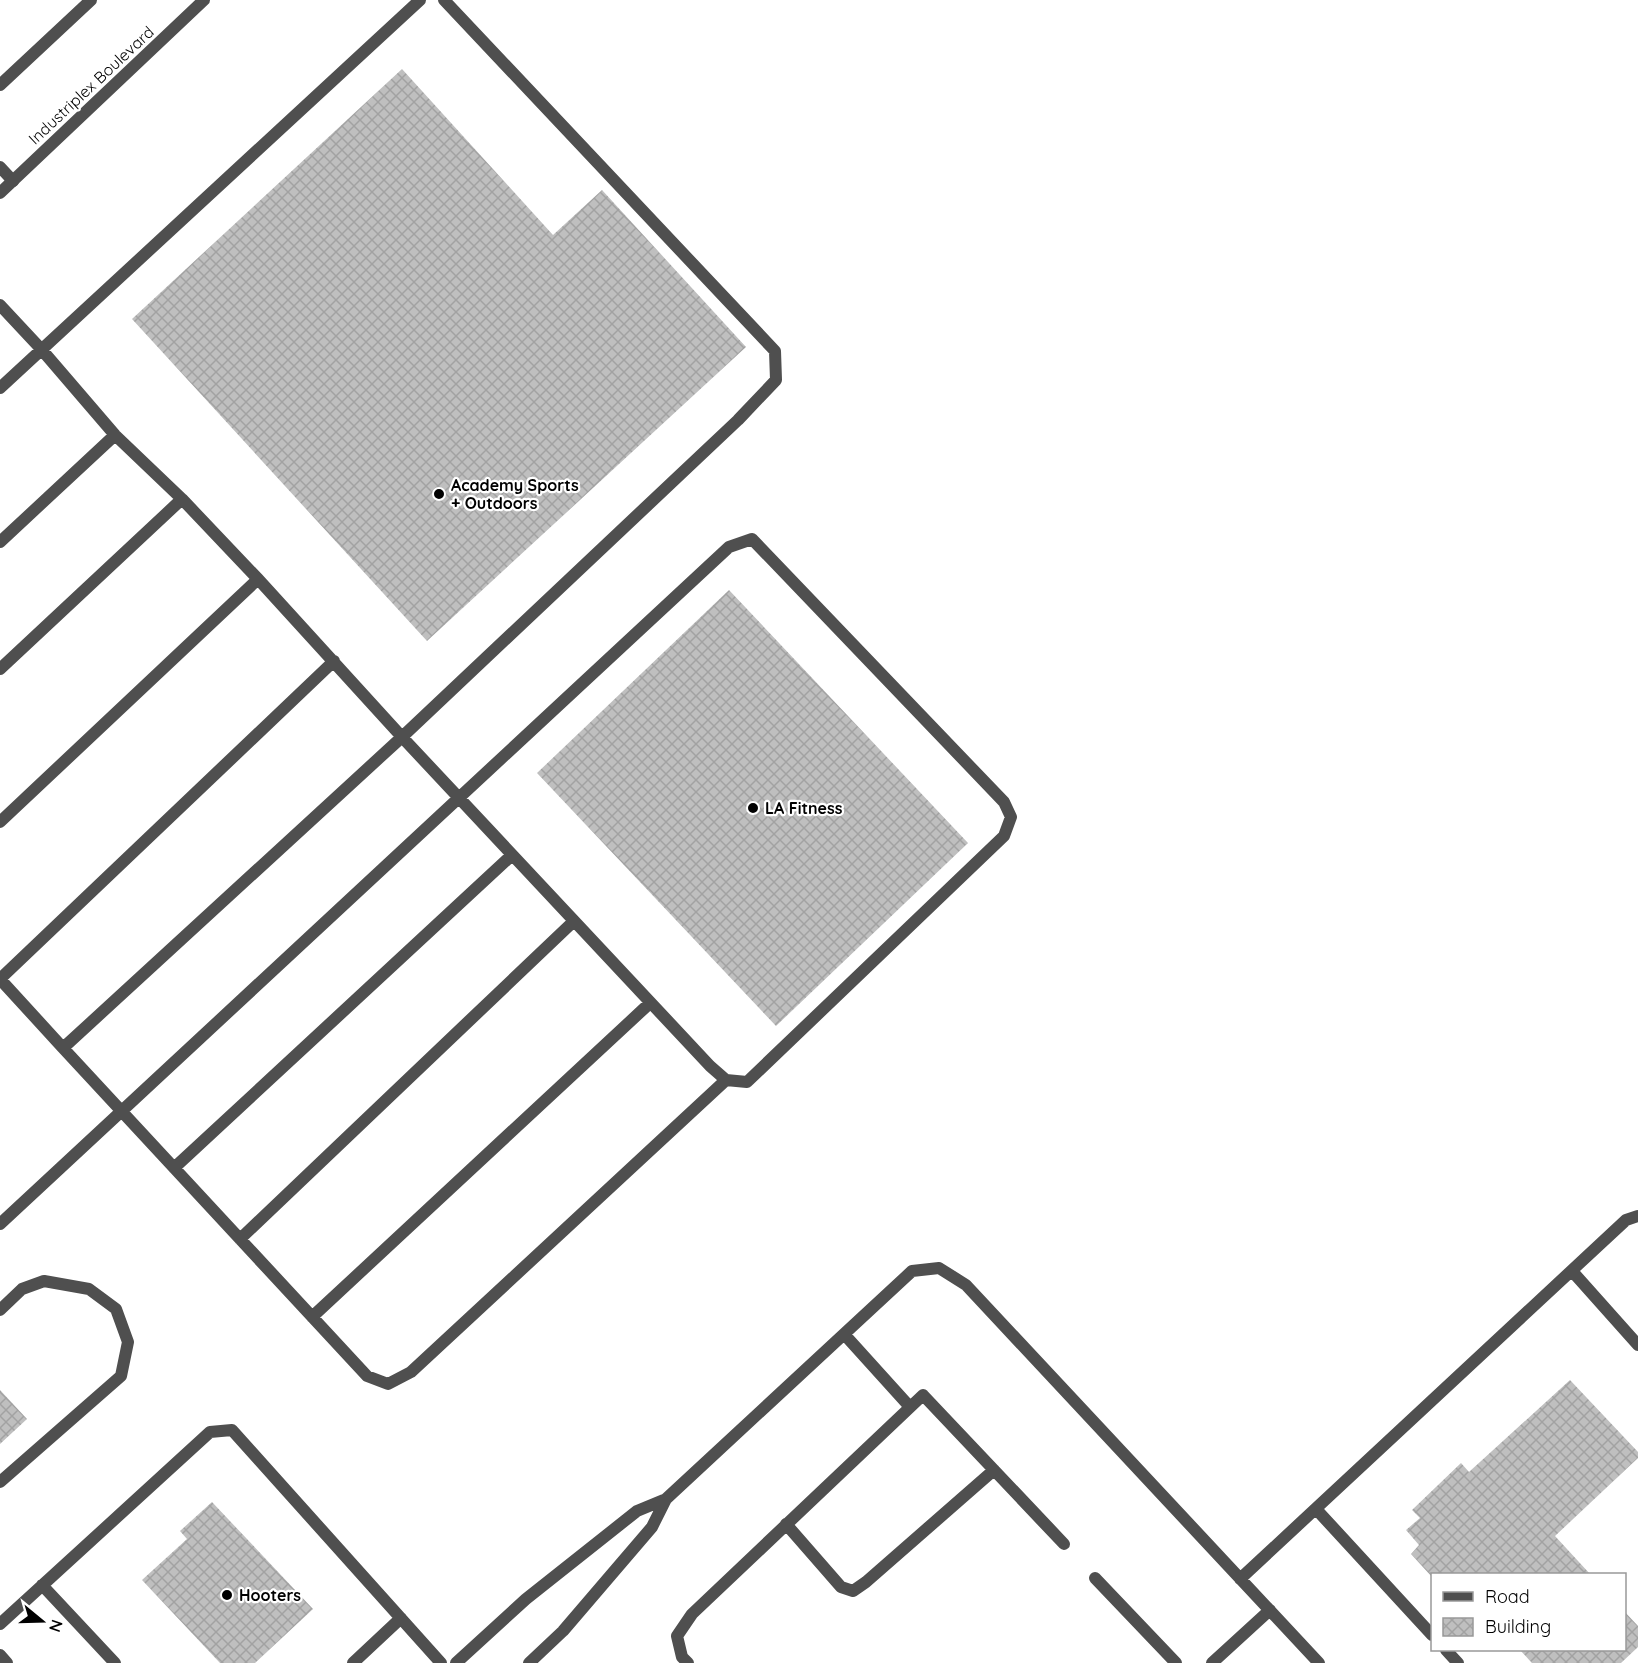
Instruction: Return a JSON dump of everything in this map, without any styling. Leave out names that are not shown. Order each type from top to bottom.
[{"type":"street","points":[[0,85],[91,0]]},
{"type":"street","name":"Industriplex Boulevard","points":[[0,193],[204,0]]},
{"type":"street","points":[[0,388],[420,0]]},
{"type":"street","points":[[63,1048],[402,737],[738,420],[776,380],[775,351],[444,0]]},
{"type":"street","points":[[0,167],[13,181]]},
{"type":"street","points":[[0,305],[115,435],[182,499],[258,579],[402,737],[459,798],[512,855],[574,921],[650,1003],[726,1080],[747,1082],[1004,836],[1011,817],[1004,802],[752,539],[729,547],[459,798],[122,1111],[0,1224]]},
{"type":"street","points":[[0,542],[115,435]]},
{"type":"street","points":[[0,669],[182,499]]},
{"type":"street","points":[[0,822],[258,579]]},
{"type":"street","points":[[334,661],[0,979],[367,1376],[388,1384],[411,1372],[726,1080]]},
{"type":"street","points":[[174,1168],[512,855]]},
{"type":"street","points":[[240,1239],[574,921]]},
{"type":"street","points":[[312,1317],[650,1003]]},
{"type":"street","points":[[1240,1579],[1626,1220],[1638,1216]]},
{"type":"street","points":[[456,1663],[526,1599],[637,1511],[666,1499],[912,1271],[939,1268],[966,1285],[1319,1663]]},
{"type":"street","points":[[1572,1271],[1638,1345]]},
{"type":"street","points":[[0,1310],[22,1289],[44,1281],[89,1289],[116,1309],[128,1342],[121,1376],[0,1482]]},
{"type":"street","points":[[844,1335],[910,1407]]},
{"type":"street","points":[[688,1663],[682,1657],[677,1636],[692,1614],[923,1395],[1064,1544]]},
{"type":"street","points":[[0,1624],[210,1432],[232,1430],[441,1663]]},
{"type":"street","points":[[786,1524],[841,1587],[854,1591],[994,1470]]},
{"type":"street","points":[[530,1663],[563,1631],[652,1527],[666,1499]]},
{"type":"street","points":[[1316,1509],[1431,1634]]},
{"type":"street","points":[[1095,1578],[1176,1663]]},
{"type":"street","points":[[42,1585],[116,1663]]},
{"type":"street","points":[[1212,1663],[1270,1610]]},
{"type":"street","points":[[353,1663],[401,1618]]},
{"type":"street","points":[[1447,1651],[1458,1663]]},
{"type":"street","points":[[0,1655],[7,1663]]},
{"type":"building","name":"Academy Sports + Outdoors","points":[[402,69],[553,235],[602,190],[746,347],[427,641],[132,319]]},
{"type":"building","name":"LA Fitness","points":[[729,590],[968,843],[776,1026],[537,773]]},
{"type":"building","points":[[1570,1380],[1638,1452],[1638,1458],[1555,1536],[1589,1573],[1431,1573],[1431,1576],[1411,1554],[1419,1545],[1406,1530],[1420,1518],[1412,1510],[1461,1463],[1469,1472]]},
{"type":"building","points":[[0,1390],[27,1419],[0,1444]]},
{"type":"building","name":"Hooters","points":[[212,1502],[313,1609],[255,1663],[220,1663],[142,1580],[187,1539],[180,1531]]},
{"type":"building","points":[[1626,1613],[1638,1626],[1638,1647],[1621,1663],[1532,1663],[1521,1651],[1626,1651]]},
{"type":"place","name":"Academy Sports + Outdoors","points":[[439,494]]},
{"type":"place","name":"LA Fitness","points":[[753,808]]},
{"type":"place","name":"Hooters","points":[[227,1595]]}]
